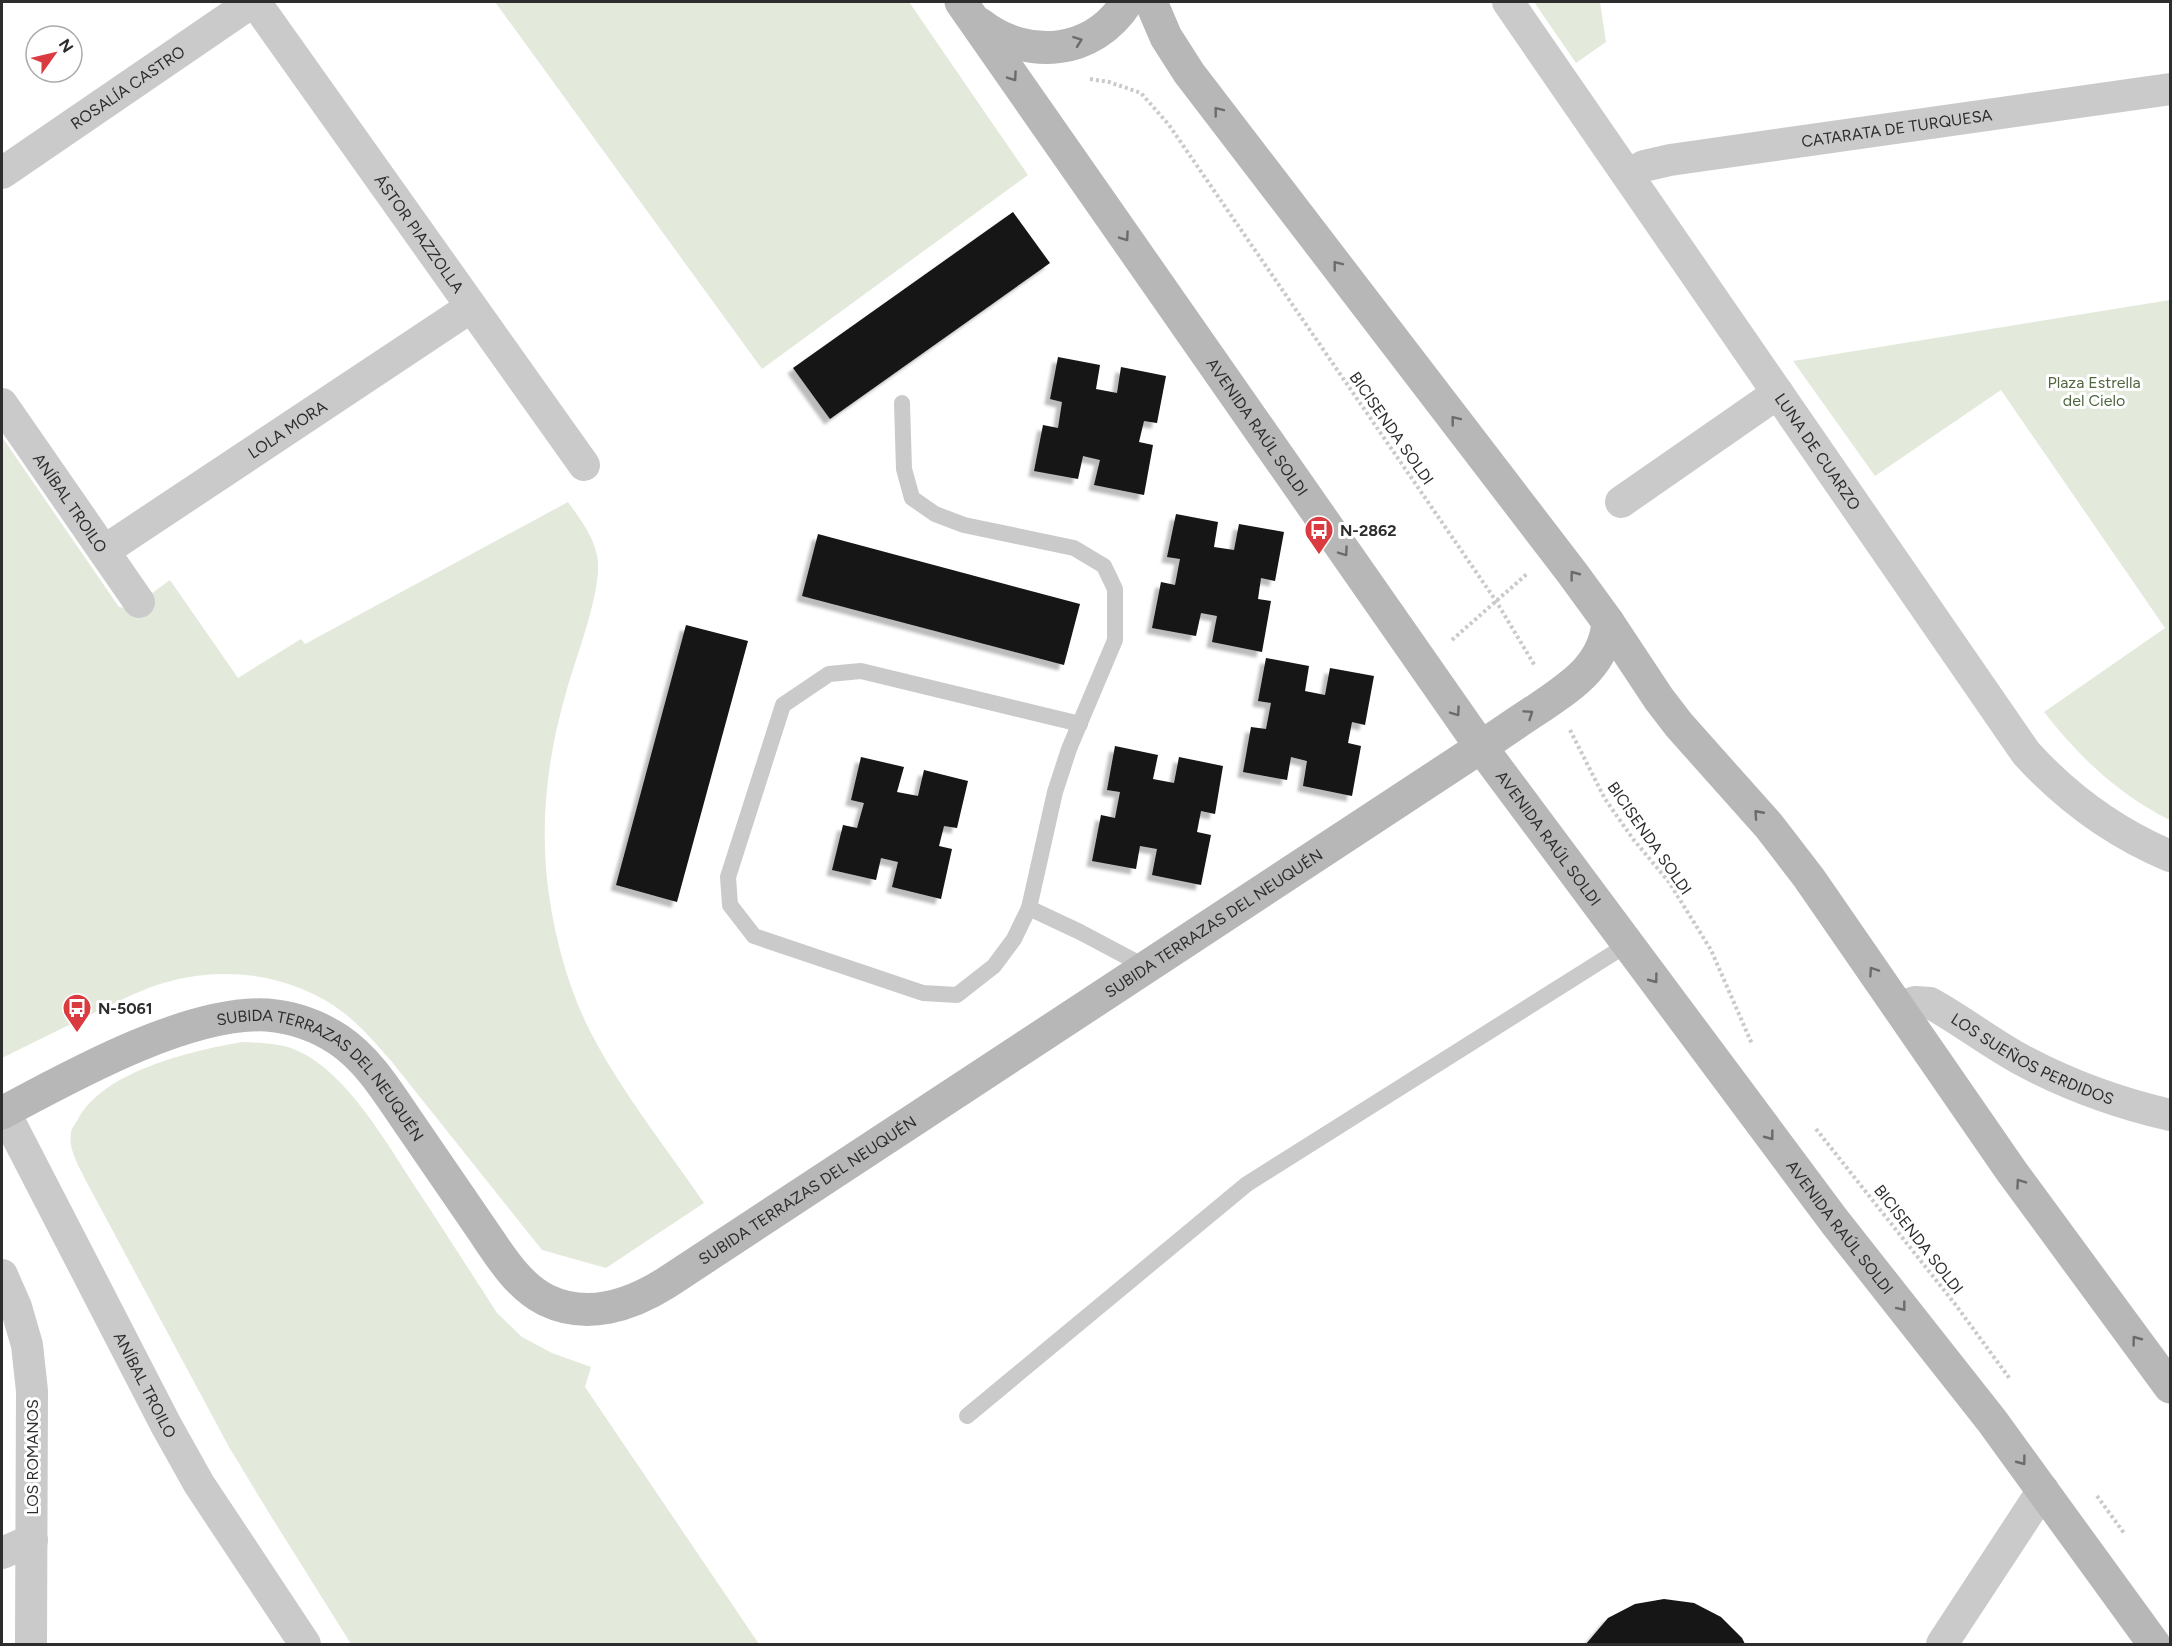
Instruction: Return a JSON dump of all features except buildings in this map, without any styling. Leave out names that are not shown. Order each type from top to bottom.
[{"type":"main road","name":"AVENIDA RAÚL SOLDI","points":[[964,7],[992,33],[1007,40],[1022,45],[1054,47],[1086,39],[1100,31],[1127,2]]},
{"type":"main road","points":[[1151,2],[1166,37],[1189,73],[1574,574],[1679,725],[1769,826],[1809,878],[2028,1194],[2170,1387]]},
{"type":"main road","name":"AVENIDA RAÚL SOLDI","points":[[964,7],[1481,747],[1849,1242],[1974,1397],[2154,1644]]},
{"type":"main road","name":"SUBIDA TERRAZAS DEL NEUQUÉN","points":[[3,1112],[129,1050],[206,1023],[266,1015],[305,1023],[339,1040],[366,1065],[496,1250],[528,1288],[547,1300],[567,1307],[588,1310],[611,1308],[630,1302],[657,1288],[1146,968],[1554,697],[1584,675],[1592,666],[1603,648],[1608,622]]},
{"type":"street","name":"ROSALÍA CASTRO","points":[[2,172],[254,2]]},
{"type":"street","name":"ÁSTOR PIAZZOLLA","points":[[254,2],[584,465]]},
{"type":"street","name":"LUNA DE CUARZO","points":[[1509,2],[2026,753],[2052,779],[2107,823],[2170,856]]},
{"type":"street","name":"CATARATA DE TURQUESA","points":[[1628,175],[1644,166],[1670,160],[2170,89]]},
{"type":"street","name":"LOLA MORA","points":[[104,551],[471,307]]},
{"type":"street","points":[[1622,502],[1778,393]]},
{"type":"street","name":"ANÍBAL TROILO","points":[[2,404],[139,602]]},
{"type":"street","name":"LOS SUEÑOS PERDIDOS","points":[[1898,1007],[1915,1002],[1930,1004],[2020,1059],[2076,1086],[2137,1108],[2170,1115]]},
{"type":"street","name":"ANÍBAL TROILO","points":[[3,1112],[199,1484],[305,1644]]},
{"type":"street","name":"LOS ROMANOS","points":[[2,1275],[16,1307],[27,1345],[32,1391],[31,1644]]},
{"type":"street","points":[[1942,1644],[2043,1490]]},
{"type":"street","points":[[2,1553],[32,1540]]},
{"type":"lane","points":[[902,403],[904,469],[912,498],[935,514],[964,525],[1074,548],[1104,566],[1115,589],[1115,640],[1055,792],[1029,908],[1014,939],[994,966],[957,995],[923,993],[754,936],[730,905],[728,877],[783,705],[829,674],[861,671],[1080,724]]},
{"type":"lane","points":[[1029,908],[1080,932],[1146,968]]},
{"type":"lane","points":[[968,1416],[1247,1184],[1628,944]]},
{"type":"path","name":"BICISENDA SOLDI","points":[[1087,79],[1108,82],[1141,93],[1169,125],[1496,601],[1554,697],[1605,799],[1633,839],[1669,882],[1711,950],[1757,1054]]},
{"type":"path","name":"BICISENDA SOLDI","points":[[1815,1128],[1955,1304],[2012,1381]]},
{"type":"path","points":[[2090,1486],[2125,1535]]},
{"type":"green space","points":[[495,2],[909,2],[1028,175],[762,369]]},
{"type":"green space","points":[[1534,2],[1600,2],[1606,42],[1576,63]]},
{"type":"green space","name":"Plaza Estrella del Cielo","points":[[2170,300],[2170,820],[2134,799],[2101,774],[2044,712],[2165,628],[2001,390],[1875,476],[1793,361]]},
{"type":"green space","points":[[2,437],[119,607],[130,609],[170,580],[238,678],[301,639],[305,644],[568,502],[594,545],[597,554],[598,576],[592,608],[560,715],[550,766],[545,843],[552,913],[570,983],[591,1033],[630,1098],[704,1203],[606,1268],[542,1250],[392,1062],[357,1024],[325,1000],[282,982],[259,977],[213,974],[167,982],[122,1000],[2,1058]]},
{"type":"green space","points":[[242,1042],[263,1043],[296,1050],[333,1075],[350,1093],[381,1134],[497,1313],[522,1337],[552,1353],[591,1367],[585,1387],[759,1644],[351,1644],[229,1447],[86,1181],[71,1146],[73,1127],[89,1104],[106,1089],[127,1076],[174,1058]]},
{"type":"place","name":"N-2862","points":[[1319,556]]},
{"type":"place","name":"N-5061","points":[[77,1034]]}]
